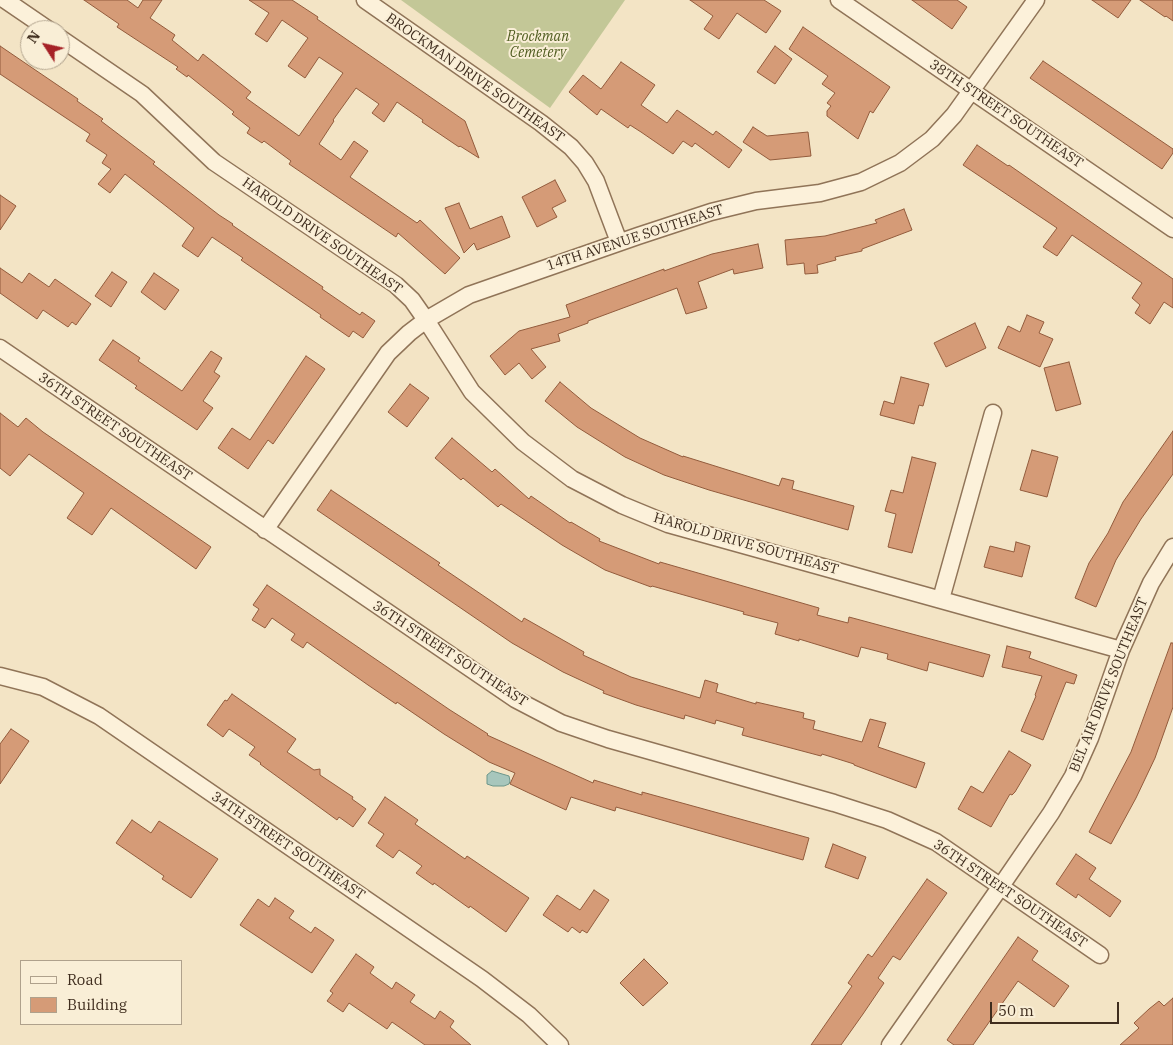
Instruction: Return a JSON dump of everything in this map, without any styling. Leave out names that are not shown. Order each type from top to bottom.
[{"type":"street","points":[[5,0],[34,20]]},
{"type":"street","name":"BROCKMAN DRIVE SOUTHEAST","points":[[365,0],[542,123],[571,146],[585,163],[596,181],[619,242]]},
{"type":"street","name":"38TH STREET SOUTHEAST","points":[[839,0],[1173,229]]},
{"type":"street","name":"14TH AVENUE SOUTHEAST","points":[[265,530],[388,353],[426,320],[469,295],[710,212],[756,200],[820,194],[861,182],[900,164],[932,139],[954,114],[1036,0]]},
{"type":"street","name":"HAROLD DRIVE SOUTHEAST","points":[[70,45],[142,94],[214,162],[396,286],[412,300],[472,392],[523,442],[572,479],[622,505],[668,524],[1121,650]]},
{"type":"street","name":"36TH STREET SOUTHEAST","points":[[0,348],[514,699],[561,723],[608,739],[888,820],[936,842],[1100,955]]},
{"type":"street","points":[[941,599],[993,413]]},
{"type":"street","name":"BEL AIR DRIVE SOUTHEAST","points":[[890,1045],[1051,813],[1073,776],[1090,738],[1121,650],[1151,583],[1173,547]]},
{"type":"street","name":"34TH STREET SOUTHEAST","points":[[0,676],[43,687],[99,716],[482,979],[528,1015],[560,1045]]},
{"type":"green space","name":"Brockman Cemetery","points":[[401,0],[625,0],[550,108]]},
{"type":"water","points":[[492,771],[509,776],[509,784],[493,786],[487,784],[487,775]]},
{"type":"building","points":[[84,0],[127,0],[138,8],[143,0],[162,0],[150,18],[175,35],[172,40],[198,61],[203,54],[251,92],[246,98],[299,136],[343,73],[319,57],[305,78],[288,66],[308,38],[282,20],[267,42],[255,34],[269,13],[249,0],[292,0],[318,17],[317,19],[465,121],[479,158],[422,122],[423,120],[397,102],[384,122],[372,113],[379,104],[356,88],[333,120],[319,144],[341,160],[354,141],[368,151],[350,177],[417,223],[420,220],[460,258],[445,274],[398,233],[396,237],[289,164],[291,161],[264,141],[262,143],[247,133],[250,128],[232,114],[234,112],[188,75],[187,77],[176,69],[178,67],[117,27],[119,24]]},
{"type":"building","points":[[690,0],[764,0],[781,11],[766,33],[737,13],[719,39],[704,29],[713,16]]},
{"type":"building","points":[[912,0],[957,0],[967,7],[952,29]]},
{"type":"building","points":[[1092,0],[1131,0],[1118,18]]},
{"type":"building","points":[[1140,0],[1173,0],[1173,21],[1165,17]]},
{"type":"building","points":[[803,27],[890,87],[873,113],[870,111],[858,139],[827,116],[827,111],[831,106],[827,103],[835,93],[822,84],[828,76],[789,49]]},
{"type":"building","points":[[0,46],[20,60],[20,70],[35,70],[78,99],[77,101],[103,119],[101,121],[155,162],[153,164],[232,225],[323,287],[322,289],[360,315],[362,312],[375,321],[363,338],[353,331],[349,337],[212,237],[198,257],[182,246],[194,228],[125,174],[110,193],[98,184],[111,169],[102,163],[107,155],[86,141],[90,134],[0,74]]},
{"type":"building","points":[[775,46],[792,59],[775,84],[757,72]]},
{"type":"building","points":[[1043,61],[1173,149],[1173,153],[1162,169],[1030,78]]},
{"type":"building","points":[[621,62],[655,85],[641,105],[667,123],[677,110],[713,135],[716,131],[742,150],[729,168],[695,143],[692,147],[683,141],[673,154],[630,125],[628,128],[601,109],[597,115],[569,92],[583,75],[601,89]]},
{"type":"building","points":[[753,127],[767,136],[808,132],[811,156],[770,160],[743,142]]},
{"type":"building","points":[[977,145],[1009,165],[1173,279],[1173,308],[1164,302],[1150,324],[1135,313],[1140,305],[1132,298],[1142,283],[1072,235],[1057,256],[1043,247],[1057,228],[963,165]]},
{"type":"building","points":[[555,180],[566,201],[552,208],[557,217],[537,227],[522,197]]},
{"type":"building","points":[[0,195],[16,206],[0,230]]},
{"type":"building","points":[[459,203],[470,229],[502,216],[510,237],[477,250],[474,243],[464,253],[445,208]]},
{"type":"building","points":[[904,209],[912,230],[862,249],[862,251],[835,257],[836,260],[817,265],[818,273],[805,274],[804,263],[787,265],[785,240],[825,236],[877,223],[875,220]]},
{"type":"building","points":[[758,244],[763,268],[734,274],[733,269],[698,282],[707,308],[686,314],[677,288],[588,321],[588,323],[558,334],[560,341],[531,349],[546,367],[532,379],[519,363],[505,375],[490,356],[519,331],[570,317],[566,305],[664,269],[664,271],[712,254]]},
{"type":"building","points":[[0,268],[22,283],[29,273],[49,287],[55,279],[91,304],[76,325],[72,322],[68,327],[43,310],[37,319],[0,293]]},
{"type":"building","points":[[112,272],[127,282],[111,307],[95,296]]},
{"type":"building","points":[[154,273],[179,290],[165,310],[141,292]]},
{"type":"building","points":[[1027,315],[1044,322],[1039,333],[1053,339],[1040,367],[998,348],[1008,326],[1020,332]]},
{"type":"building","points":[[975,323],[986,348],[946,367],[934,343]]},
{"type":"building","points":[[113,340],[140,358],[138,361],[182,391],[211,351],[222,358],[214,372],[220,376],[203,401],[213,408],[197,430],[135,388],[137,386],[99,360]]},
{"type":"building","points":[[306,356],[325,369],[273,444],[268,440],[248,469],[218,448],[232,428],[250,440]]},
{"type":"building","points":[[1069,362],[1081,404],[1056,411],[1044,368]]},
{"type":"building","points":[[901,377],[929,384],[923,406],[919,405],[914,424],[880,415],[884,401],[894,404]]},
{"type":"building","points":[[560,382],[591,408],[640,438],[683,457],[779,486],[782,478],[794,481],[792,489],[854,506],[848,530],[709,490],[664,475],[625,457],[577,427],[545,401]]},
{"type":"building","points":[[410,384],[429,398],[407,427],[388,412]]},
{"type":"building","points":[[0,413],[18,427],[26,418],[43,432],[211,547],[196,569],[111,508],[92,535],[67,518],[84,493],[29,454],[10,476],[0,468]]},
{"type":"building","points":[[1173,431],[1173,474],[1141,519],[1116,560],[1096,607],[1075,598],[1089,563],[1108,533],[1123,502]]},
{"type":"building","points":[[452,438],[492,472],[495,469],[529,499],[531,496],[570,523],[600,539],[599,541],[659,564],[660,562],[819,608],[817,615],[848,623],[849,617],[990,655],[983,677],[929,662],[927,671],[887,659],[888,654],[861,647],[858,657],[799,639],[799,641],[775,634],[778,623],[651,587],[605,570],[562,545],[501,504],[498,507],[435,458]]},
{"type":"building","points":[[1032,450],[1058,457],[1047,497],[1020,490]]},
{"type":"building","points":[[912,457],[936,463],[912,553],[888,547],[896,514],[885,511],[891,490],[903,493]]},
{"type":"building","points":[[331,490],[440,563],[438,565],[522,622],[524,618],[584,652],[583,655],[631,677],[700,698],[705,680],[718,684],[716,692],[756,704],[756,702],[804,713],[803,718],[815,721],[813,729],[862,742],[870,719],[886,723],[878,747],[925,763],[916,788],[822,754],[821,756],[742,735],[744,728],[716,720],[715,724],[685,715],[684,719],[603,693],[604,691],[563,672],[512,643],[317,510]]},
{"type":"building","points":[[1016,542],[1030,546],[1022,577],[984,567],[990,546],[1014,552]]},
{"type":"building","points":[[267,585],[487,735],[593,783],[594,780],[642,795],[642,792],[809,838],[803,860],[616,807],[615,811],[571,797],[566,810],[510,784],[515,773],[489,762],[397,702],[396,704],[307,642],[303,648],[291,640],[295,634],[272,618],[265,628],[252,620],[259,609],[253,605]]},
{"type":"building","points":[[1171,643],[1173,643],[1173,707],[1155,758],[1111,844],[1089,832],[1131,752]]},
{"type":"building","points":[[1007,646],[1031,652],[1029,658],[1077,675],[1074,684],[1066,682],[1043,740],[1021,731],[1036,696],[1042,676],[1002,667]]},
{"type":"building","points":[[232,694],[296,739],[287,752],[314,770],[320,769],[320,775],[353,797],[352,799],[366,809],[353,827],[339,817],[337,820],[260,764],[249,755],[255,747],[229,729],[223,737],[207,725],[225,700],[227,701]]},
{"type":"building","points":[[11,729],[29,741],[0,784],[0,744]]},
{"type":"building","points":[[1009,751],[1031,765],[1015,792],[1012,795],[1010,794],[991,827],[958,809],[971,786],[983,793]]},
{"type":"building","points":[[385,797],[418,820],[415,824],[465,859],[467,856],[529,898],[506,932],[470,906],[469,908],[434,883],[433,885],[416,873],[422,866],[399,850],[393,858],[376,846],[384,834],[368,823]]},
{"type":"building","points":[[132,820],[151,833],[159,821],[218,859],[191,898],[162,879],[164,876],[116,843]]},
{"type":"building","points":[[833,844],[866,857],[858,879],[825,867]]},
{"type":"building","points":[[1076,854],[1096,868],[1089,879],[1121,901],[1110,917],[1078,894],[1076,898],[1056,884]]},
{"type":"building","points":[[927,879],[947,893],[900,960],[893,956],[878,978],[884,983],[863,1014],[841,1045],[811,1045],[852,986],[848,983],[868,954],[872,957]]},
{"type":"building","points":[[594,890],[609,900],[587,933],[582,930],[580,933],[572,927],[568,932],[543,915],[557,895],[580,910]]},
{"type":"building","points":[[275,898],[294,911],[289,918],[311,933],[315,927],[334,940],[312,973],[240,925],[258,899],[269,907]]},
{"type":"building","points":[[1018,937],[1038,951],[1032,960],[1069,986],[1054,1007],[1018,981],[973,1045],[954,1045],[947,1040]]},
{"type":"building","points":[[356,954],[374,967],[370,973],[392,989],[396,982],[415,995],[410,1002],[435,1019],[440,1011],[454,1021],[450,1027],[471,1045],[425,1045],[392,1022],[387,1029],[349,1003],[343,1012],[327,1001],[333,993],[330,991]]},
{"type":"building","points":[[644,959],[668,983],[643,1006],[620,983]]},
{"type":"building","points":[[1173,998],[1173,1045],[1120,1045],[1139,1028],[1134,1023],[1149,1009],[1159,1001],[1164,1006]]}]
